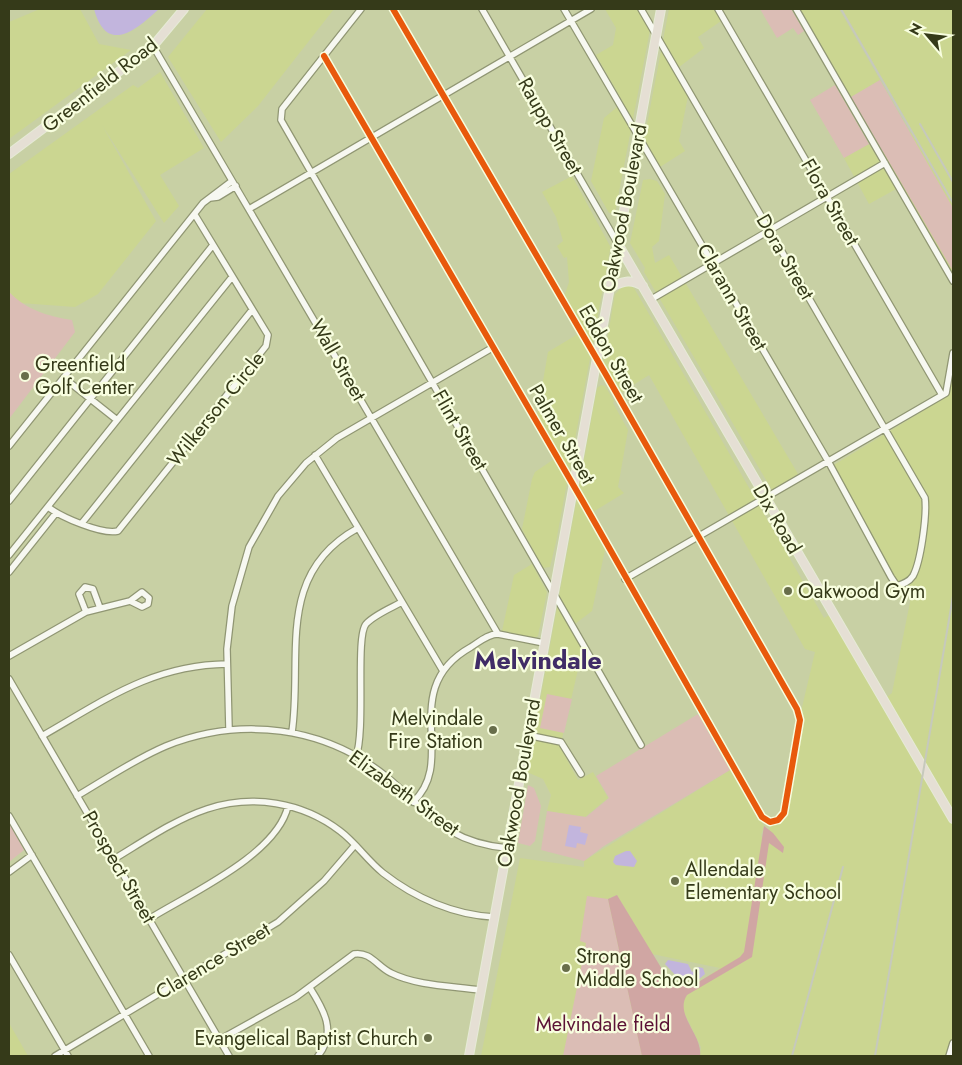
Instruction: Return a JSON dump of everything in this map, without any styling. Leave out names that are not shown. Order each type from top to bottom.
[{"type":"main road","name":"Greenfield Road","points":[[9,154],[153,46],[184,9]]},
{"type":"main road","name":"Oakwood Boulevard","points":[[469,1056],[572,486],[661,9]]},
{"type":"main road","name":"Dix Road","points":[[618,244],[953,819]]},
{"type":"main road","points":[[610,287],[626,280],[634,281],[644,287]]},
{"type":"street","points":[[324,56],[361,9]]},
{"type":"street","name":"Eddon Street","points":[[393,9],[597,360],[800,716],[784,812],[781,818],[774,821]]},
{"type":"street","name":"Raupp Street","points":[[482,9],[618,244]]},
{"type":"street","name":"Clarann Street","points":[[564,9],[828,461],[897,586]]},
{"type":"street","points":[[249,209],[591,9]]},
{"type":"street","name":"Dora Street","points":[[642,9],[920,489],[926,506],[917,562],[913,575],[908,582],[897,586]]},
{"type":"street","name":"Flora Street","points":[[718,9],[942,395]]},
{"type":"street","points":[[796,9],[953,281]]},
{"type":"street","name":"Wall Street","points":[[153,46],[498,634]]},
{"type":"street","name":"Flint Street","points":[[324,56],[280,114],[312,173],[641,745]]},
{"type":"street","name":"Palmer Street","points":[[324,56],[762,817],[767,821],[774,821]]},
{"type":"street","points":[[650,300],[828,198],[885,163]]},
{"type":"street","points":[[9,446],[203,203],[234,184]]},
{"type":"street","name":"Wilkerson Circle","points":[[48,507],[56,513],[82,523],[113,532],[118,531],[266,346],[268,335],[195,215]]},
{"type":"street","points":[[9,501],[213,245]]},
{"type":"street","points":[[9,555],[232,277]]},
{"type":"street","points":[[82,523],[252,310]]},
{"type":"street","points":[[230,729],[227,664],[232,606],[250,547],[278,496],[315,455],[337,438],[492,348]]},
{"type":"street","points":[[625,579],[942,395],[948,388],[953,353]]},
{"type":"street","points":[[64,378],[117,420]]},
{"type":"street","points":[[315,455],[443,670]]},
{"type":"street","points":[[10,568],[56,513]]},
{"type":"street","points":[[292,732],[294,636],[302,598],[312,573],[324,555],[341,539],[358,528]]},
{"type":"street","points":[[86,612],[79,594],[85,586],[93,589],[100,608]]},
{"type":"street","points":[[9,656],[86,612],[130,601]]},
{"type":"street","points":[[356,757],[362,729],[361,634],[370,621],[402,602]]},
{"type":"street","points":[[413,802],[424,790],[430,776],[431,702],[435,686],[443,670],[464,650],[490,635],[498,634],[544,643]]},
{"type":"street","points":[[42,736],[118,692],[153,676],[182,668],[227,664]]},
{"type":"street","name":"Prospect Street","points":[[9,679],[229,1056]]},
{"type":"street","name":"Elizabeth Street","points":[[77,796],[165,747],[196,736],[230,729],[262,728],[292,732],[324,741],[356,757],[386,777],[434,821],[456,834],[481,844],[507,848]]},
{"type":"street","points":[[527,735],[561,742],[581,774]]},
{"type":"street","points":[[114,859],[180,820],[209,808],[251,801],[288,806],[323,820],[355,845],[384,874],[416,895],[455,911],[494,917]]},
{"type":"street","points":[[149,919],[244,861],[277,828],[288,806]]},
{"type":"street","points":[[9,816],[149,1056]]},
{"type":"street","name":"Clarence Street","points":[[55,1056],[66,1053],[125,1014],[265,931],[289,913],[324,881],[355,845]]},
{"type":"street","points":[[9,872],[32,855]]},
{"type":"street","points":[[219,1040],[310,988],[350,956],[359,953],[367,955],[383,968],[401,977],[480,990]]},
{"type":"street","points":[[9,954],[66,1053]]},
{"type":"street","points":[[310,988],[327,1020],[326,1042],[318,1056]]},
{"type":"street","points":[[949,1056],[953,1043]]},
{"type":"shaded area","points":[[40,9],[80,9],[99,44],[131,50],[9,139],[9,22]]},
{"type":"shaded area","points":[[94,9],[159,9],[132,30],[114,35],[107,32],[100,23]]},
{"type":"shaded area","points":[[207,9],[334,9],[258,106],[221,142],[168,57]]},
{"type":"shaded area","points":[[605,9],[638,9],[650,30],[615,213],[609,213],[591,181],[604,118],[623,102],[596,55],[613,45],[616,28]]},
{"type":"shaded area","points":[[669,9],[714,9],[721,21],[698,37],[704,48],[674,71],[688,96],[679,141],[685,151],[660,167],[644,140]]},
{"type":"shaded area","points":[[800,9],[839,9],[880,80],[851,97]]},
{"type":"shaded area","points":[[841,9],[953,9],[953,281],[879,154],[912,132]]},
{"type":"shaded area","points":[[160,72],[204,148],[160,175],[179,206],[164,223],[102,125],[156,221],[98,294],[75,307],[20,303],[9,292],[9,174],[133,85],[138,88]]},
{"type":"shaded area","points":[[869,144],[896,189],[869,204],[844,158]]},
{"type":"shaded area","points":[[572,176],[610,246],[610,250],[556,542],[550,567],[543,568],[522,529],[535,472],[560,455],[537,416],[548,352],[583,331],[564,297],[569,282],[567,257],[564,258],[557,246],[563,241],[556,217],[542,192]]},
{"type":"shaded area","points":[[643,180],[657,181],[665,194],[659,241],[652,247],[655,263],[669,255],[798,474],[772,490],[644,272],[645,268],[630,243]]},
{"type":"shaded area","points":[[624,285],[634,288],[824,618],[832,614],[883,700],[892,693],[911,597],[904,593],[832,466],[946,397],[953,353],[953,1043],[949,1056],[700,1056],[701,1047],[682,1008],[684,993],[720,968],[652,954],[617,895],[608,899],[656,1056],[481,1056],[520,858],[584,867],[584,861],[730,770],[764,826],[761,835],[763,840],[774,821],[781,818],[800,716],[815,652],[805,649],[649,375],[619,394],[603,364],[615,294]]},
{"type":"shaded area","points":[[601,385],[605,386],[614,401],[613,403],[628,430],[618,487],[624,493],[588,515],[605,550],[592,611],[571,627],[583,648],[560,747],[578,780],[593,772],[608,798],[585,817],[547,811],[551,795],[543,779],[527,772],[597,388]]},
{"type":"shaded area","points":[[532,564],[547,592],[538,636],[535,638],[502,631],[514,575]]},
{"type":"shaded area","points":[[569,825],[581,827],[580,832],[588,834],[585,845],[577,843],[576,848],[565,846]]},
{"type":"shaded area","points":[[764,826],[773,833],[784,847],[783,853],[769,843],[752,957],[687,995],[684,1003],[686,1018],[700,1048],[700,1056],[642,1056],[608,899],[617,895],[668,979],[690,987],[740,957],[744,952]]},
{"type":"shaded area","points":[[630,851],[637,861],[634,867],[616,865],[613,862],[615,856]]},
{"type":"shaded area","points":[[668,960],[688,964],[692,972],[698,967],[703,968],[705,974],[698,980],[690,980],[690,976],[688,979],[679,979],[665,964]]},
{"type":"shaded area","points":[[9,1023],[28,1056],[9,1056]]},
{"type":"green space","points":[[760,9],[791,9],[804,31],[798,35],[793,28],[777,38]]},
{"type":"green space","points":[[880,80],[953,208],[953,271],[851,97]]},
{"type":"green space","points":[[835,85],[869,144],[844,158],[810,100]]},
{"type":"green space","name":"Greenfield Golf Center","points":[[9,292],[30,308],[72,320],[75,332],[9,419]]},
{"type":"green space","points":[[547,694],[572,699],[564,733],[540,728]]},
{"type":"green space","points":[[698,714],[730,770],[604,846],[584,861],[541,850],[547,811],[586,817],[609,798],[596,776]]},
{"type":"green space","points":[[528,785],[534,788],[541,806],[535,841],[530,846],[518,843]]},
{"type":"green space","points":[[9,823],[24,850],[9,862]]},
{"type":"green space","name":"Melvindale field","points":[[587,896],[608,899],[642,1056],[563,1056],[586,943],[580,941]]},
{"type":"railway","points":[[841,9],[953,203]]},
{"type":"railway","points":[[920,124],[953,182]]},
{"type":"railway","points":[[875,1056],[953,596]]},
{"type":"railway","points":[[792,1056],[843,867]]},
{"type":"cycle path","points":[[324,56],[582,500],[762,817],[770,822],[778,820],[784,813],[800,720],[797,709],[605,373],[393,9]]},
{"type":"place","name":"Greenfield Golf Center","points":[[25,376]]},
{"type":"place","name":"Oakwood Gym","points":[[788,591]]},
{"type":"place","name":"Melvindale Fire Station","points":[[493,730]]},
{"type":"place","name":"Allendale Elementary School","points":[[675,881]]},
{"type":"place","name":"Strong Middle School","points":[[566,968]]},
{"type":"place","name":"Evangelical Baptist Church","points":[[428,1038]]},
{"type":"district","name":"Melvindale","points":[[538,660]]}]
